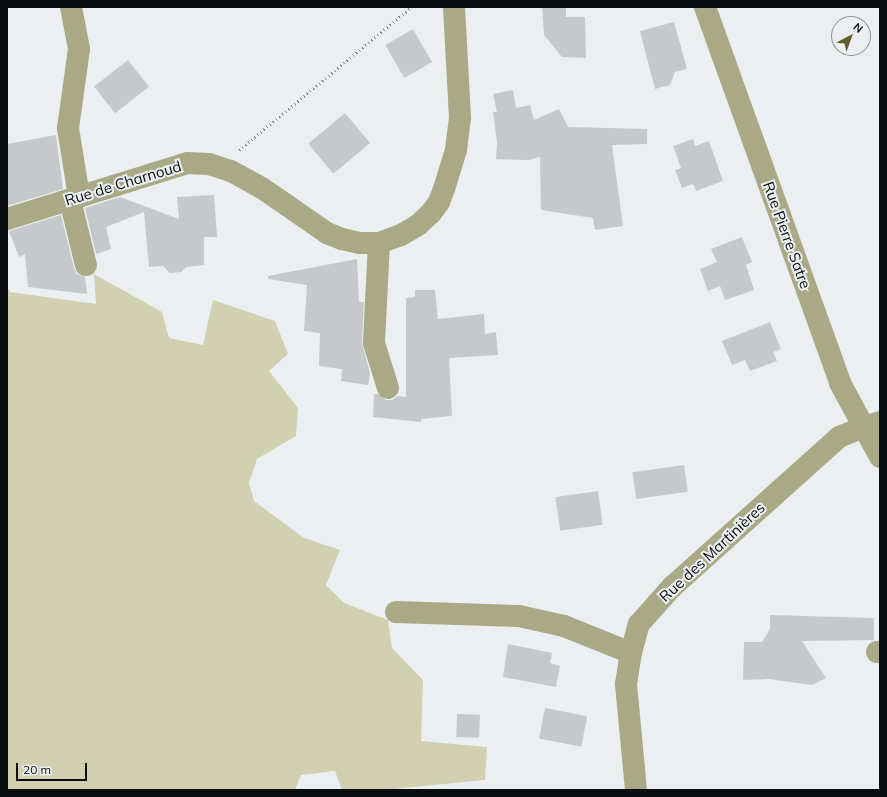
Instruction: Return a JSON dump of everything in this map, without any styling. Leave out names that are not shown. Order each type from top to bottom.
[{"type":"street","points":[[71,7],[79,49],[68,128],[74,198],[86,265]]},
{"type":"street","name":"Rue de Charnoud","points":[[7,219],[188,163],[209,164],[231,171],[262,188],[327,233],[342,239],[360,243],[379,243],[401,235],[418,225],[431,213],[439,202],[456,150],[460,118],[454,7]]},
{"type":"street","name":"Rue Pierre Satre","points":[[705,7],[840,383],[872,425],[880,457]]},
{"type":"street","points":[[379,243],[374,343],[388,388]]},
{"type":"street","name":"Rue des Martinières","points":[[636,790],[636,776],[626,684],[631,653],[639,624],[672,587],[839,438],[872,425]]},
{"type":"street","points":[[396,612],[520,616],[564,626],[631,653]]},
{"type":"path","points":[[219,167],[411,7]]},
{"type":"green space","points":[[94,274],[162,312],[169,338],[203,345],[213,300],[275,321],[288,354],[269,371],[298,408],[296,436],[257,459],[249,483],[254,501],[304,538],[340,550],[326,585],[344,603],[388,620],[392,648],[423,680],[421,741],[487,747],[485,780],[383,790],[342,790],[335,771],[301,775],[295,790],[7,790],[7,287],[10,292],[96,304]]},
{"type":"building","points":[[542,7],[566,7],[566,17],[585,17],[586,58],[562,57],[544,35]]},
{"type":"building","points":[[674,22],[687,69],[675,72],[670,85],[655,89],[640,31]]},
{"type":"building","points":[[413,29],[432,62],[404,78],[385,45]]},
{"type":"building","points":[[128,60],[149,87],[115,113],[94,86]]},
{"type":"building","points":[[513,90],[516,108],[530,105],[534,120],[559,109],[568,127],[647,129],[647,144],[612,145],[623,226],[595,230],[593,218],[541,210],[540,157],[528,160],[496,159],[497,142],[493,112],[497,112],[493,94]]},
{"type":"building","points":[[345,113],[370,143],[333,174],[308,144]]},
{"type":"building","points":[[56,135],[63,189],[7,206],[7,144]]},
{"type":"building","points":[[693,139],[695,146],[709,141],[723,181],[696,191],[693,184],[682,188],[675,170],[681,168],[673,146]]},
{"type":"building","points":[[214,195],[217,237],[204,237],[204,265],[186,267],[181,272],[170,273],[163,266],[149,267],[144,212],[106,227],[111,249],[96,254],[85,208],[120,197],[179,219],[177,197]]},
{"type":"building","points":[[61,215],[74,268],[77,274],[85,277],[87,294],[28,287],[25,254],[19,257],[9,231]]},
{"type":"building","points":[[742,237],[752,262],[746,265],[754,290],[725,300],[720,286],[708,291],[700,269],[717,262],[711,249]]},
{"type":"building","points":[[357,259],[359,302],[364,302],[362,343],[370,373],[368,385],[341,381],[342,369],[319,366],[320,333],[304,331],[307,285],[268,279],[268,276]]},
{"type":"building","points":[[415,290],[435,290],[438,319],[484,314],[485,334],[496,332],[498,355],[449,358],[452,416],[421,419],[421,422],[373,417],[374,394],[378,394],[386,400],[392,400],[398,396],[406,397],[406,298],[415,297]]},
{"type":"building","points":[[770,322],[781,349],[773,352],[777,361],[750,371],[745,360],[732,365],[722,341]]},
{"type":"building","points":[[684,465],[688,492],[636,499],[633,472]]},
{"type":"building","points":[[598,491],[603,525],[560,531],[555,497]]},
{"type":"building","points":[[770,615],[874,618],[874,640],[802,641],[826,678],[812,685],[768,679],[743,680],[744,642],[762,642],[770,629]]},
{"type":"building","points":[[508,644],[552,653],[550,663],[560,666],[556,687],[503,677]]},
{"type":"building","points":[[545,708],[587,716],[581,747],[539,738]]},
{"type":"building","points":[[457,714],[480,715],[479,738],[456,737]]}]
